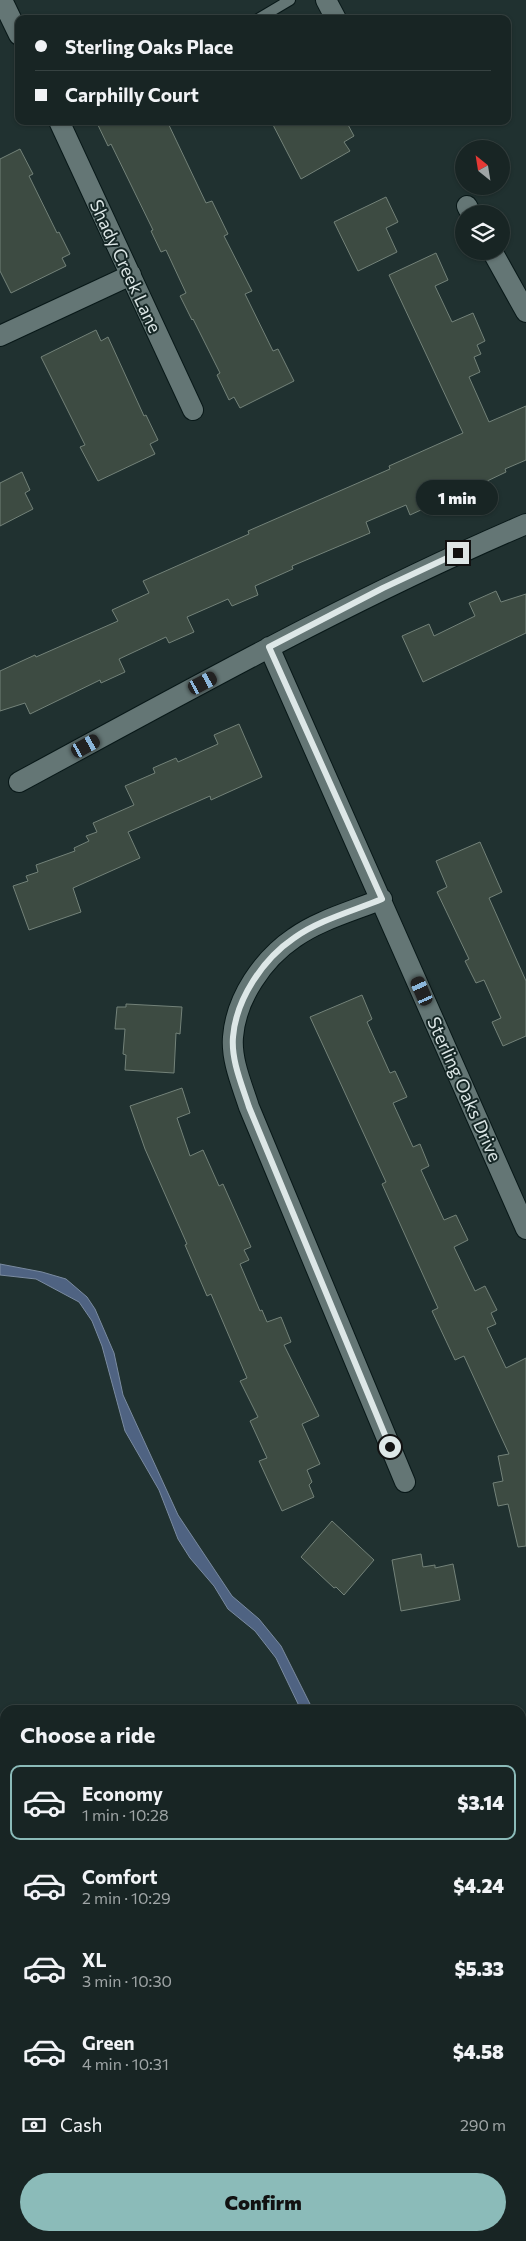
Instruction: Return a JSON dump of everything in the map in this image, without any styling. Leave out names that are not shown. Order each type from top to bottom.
[{"type":"street","points":[[2,0],[15,27]]},
{"type":"street","points":[[326,0],[334,15]]},
{"type":"street","name":"Shady Creek Lane","points":[[61,125],[194,410]]},
{"type":"street","points":[[497,260],[526,312]]},
{"type":"street","points":[[0,336],[131,275]]},
{"type":"street","points":[[20,782],[269,647],[441,560],[526,524]]},
{"type":"street","name":"Sterling Oaks Drive","points":[[269,647],[382,899],[526,1229]]},
{"type":"street","points":[[382,899],[315,926],[294,937],[278,951],[248,990],[239,1012],[233,1037],[235,1061],[249,1107],[404,1482]]},
{"type":"lane","points":[[265,15],[290,0]]},
{"type":"water","points":[[0,1264],[42,1272],[66,1279],[87,1297],[95,1309],[114,1353],[123,1395],[178,1515],[232,1596],[259,1619],[281,1646],[310,1705],[299,1705],[276,1658],[255,1631],[228,1609],[214,1586],[190,1558],[178,1539],[159,1490],[125,1431],[102,1346],[92,1321],[79,1302],[36,1279],[0,1275]]},
{"type":"building","points":[[98,125],[169,125],[206,203],[212,201],[228,234],[224,236],[252,291],[245,294],[273,351],[278,349],[294,381],[240,408],[234,397],[229,400],[217,375],[220,373],[180,296],[186,293],[166,250],[161,252],[151,231],[153,230],[111,144],[108,146]]},
{"type":"building","points":[[273,125],[348,125],[354,136],[344,142],[350,151],[301,179]]},
{"type":"building","points":[[20,149],[33,174],[29,176],[57,233],[59,232],[70,254],[62,258],[66,266],[11,293],[0,271],[0,159]]},
{"type":"building","points":[[386,197],[398,222],[386,228],[397,252],[358,271],[334,222]]},
{"type":"building","points":[[436,253],[448,280],[435,286],[452,322],[473,313],[485,341],[477,345],[481,354],[474,357],[480,372],[469,377],[489,422],[526,406],[526,460],[505,469],[506,472],[483,483],[481,480],[410,515],[406,505],[366,522],[370,533],[292,566],[293,569],[255,586],[258,595],[232,606],[228,599],[187,617],[194,632],[169,643],[166,637],[119,659],[125,672],[101,683],[100,680],[30,714],[25,703],[0,711],[0,671],[118,621],[112,610],[149,593],[143,581],[249,534],[248,531],[390,469],[389,466],[463,433],[389,275]]},
{"type":"building","points":[[96,330],[101,341],[108,337],[144,416],[146,415],[158,440],[150,444],[155,454],[98,481],[80,447],[85,445],[41,357]]},
{"type":"building","points":[[22,472],[30,490],[25,493],[33,509],[0,526],[0,483]]},
{"type":"building","points":[[496,591],[501,602],[526,594],[526,633],[423,682],[402,636],[429,624],[434,636],[475,616],[469,603]]},
{"type":"building","points":[[239,724],[262,777],[211,800],[210,796],[128,832],[140,858],[73,888],[81,912],[29,930],[13,886],[28,881],[26,876],[38,872],[36,865],[75,851],[74,848],[89,841],[86,836],[97,832],[93,823],[134,805],[125,786],[155,773],[153,768],[176,758],[178,762],[218,744],[214,735]]},
{"type":"building","points":[[480,842],[502,892],[489,898],[526,981],[526,1036],[503,1046],[492,1022],[501,1018],[484,980],[476,983],[465,961],[469,959],[437,892],[447,887],[436,861]]},
{"type":"building","points":[[362,995],[372,1019],[367,1022],[390,1073],[395,1071],[407,1097],[393,1103],[413,1147],[420,1144],[429,1166],[421,1170],[444,1220],[456,1215],[468,1240],[454,1247],[475,1291],[485,1286],[497,1310],[491,1313],[496,1324],[487,1328],[506,1368],[526,1358],[526,1546],[518,1547],[508,1504],[498,1506],[493,1483],[503,1481],[498,1456],[509,1454],[464,1356],[455,1360],[432,1311],[438,1308],[382,1184],[386,1182],[310,1017]]},
{"type":"building","points":[[126,1004],[182,1007],[180,1034],[176,1033],[174,1073],[125,1070],[126,1055],[123,1054],[125,1029],[115,1029],[117,1007],[126,1007]]},
{"type":"building","points":[[182,1088],[190,1113],[177,1118],[190,1156],[203,1150],[219,1186],[223,1184],[251,1247],[244,1250],[249,1260],[240,1264],[260,1311],[262,1310],[267,1322],[281,1317],[291,1342],[284,1345],[319,1416],[302,1424],[320,1464],[307,1470],[312,1482],[309,1485],[314,1497],[282,1511],[259,1461],[267,1458],[250,1421],[258,1417],[240,1381],[247,1378],[211,1294],[207,1296],[185,1245],[187,1244],[145,1149],[130,1106]]},
{"type":"building","points":[[332,1521],[374,1560],[344,1595],[301,1557]]},
{"type":"building","points":[[421,1554],[423,1567],[435,1565],[435,1568],[453,1564],[460,1600],[401,1611],[392,1560]]},
{"type":"route","points":[[390,1447],[249,1107],[235,1061],[233,1037],[239,1012],[248,990],[278,951],[294,937],[315,926],[382,899],[269,647],[383,588],[458,553]]}]
